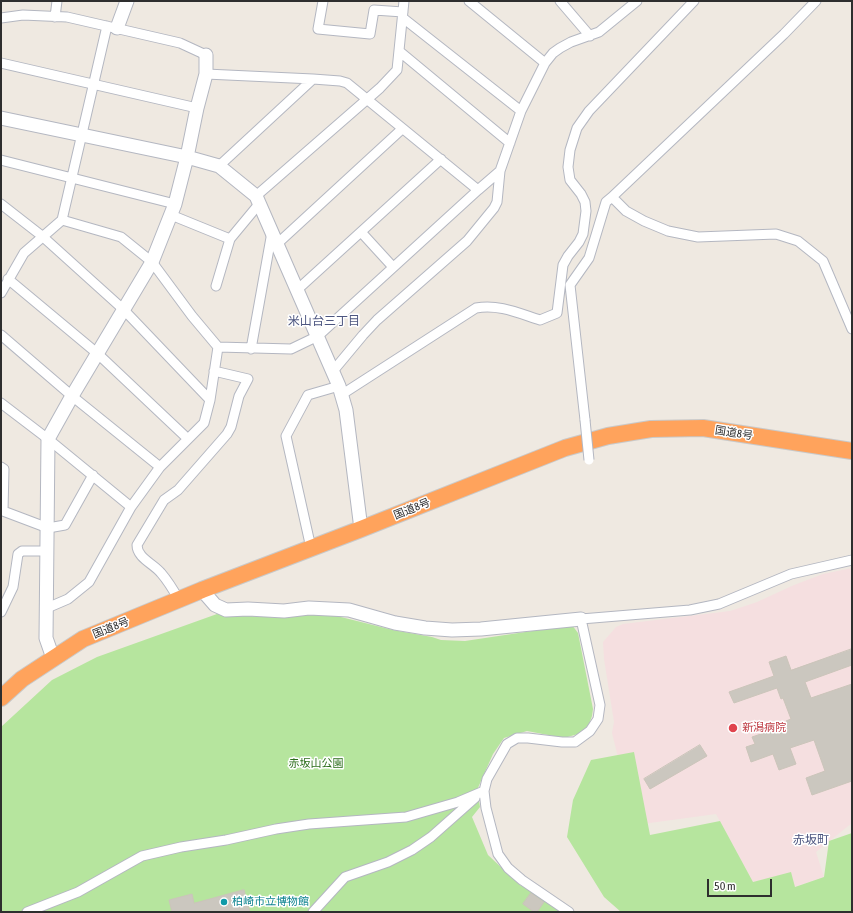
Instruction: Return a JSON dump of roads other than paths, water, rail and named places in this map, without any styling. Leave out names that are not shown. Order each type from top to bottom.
[{"type":"highway","name":"国道8号","points":[[1,698],[22,679],[84,639],[202,590],[565,448],[608,436],[651,429],[703,428],[852,451]]},
{"type":"street","points":[[55,17],[57,1]]},
{"type":"street","points":[[1,293],[24,253],[62,220],[94,85],[112,27],[127,1]]},
{"type":"street","points":[[323,1],[318,29],[370,34],[374,10],[403,15],[521,111]]},
{"type":"street","points":[[216,286],[230,239],[257,200],[366,99],[380,88],[397,70],[404,1]]},
{"type":"street","points":[[469,1],[545,63]]},
{"type":"street","points":[[562,1],[590,36]]},
{"type":"street","points":[[333,371],[377,320],[468,241],[494,208],[497,202],[500,171],[521,111],[545,63],[553,53],[571,42],[599,32],[638,1]]},
{"type":"street","points":[[311,548],[286,436],[308,396],[340,391],[476,308],[488,306],[506,309],[540,320],[556,313],[563,264],[580,242],[583,234],[586,211],[585,202],[581,194],[570,180],[568,174],[570,150],[577,128],[589,110],[694,1]]},
{"type":"street","points":[[589,460],[570,284],[589,258],[606,202],[779,39],[816,1]]},
{"type":"street","points":[[1,18],[23,15],[67,17],[180,43],[206,55],[206,74],[197,108],[188,157],[173,210],[152,262],[48,438],[46,638],[53,658]]},
{"type":"street","points":[[399,51],[510,143]]},
{"type":"street","points":[[1,63],[197,108]]},
{"type":"street","points":[[206,74],[313,79],[347,83],[478,190]]},
{"type":"street","points":[[219,166],[313,79]]},
{"type":"street","points":[[1,118],[188,157],[219,166],[257,200],[318,336],[340,391],[346,410],[361,529]]},
{"type":"street","points":[[250,349],[274,238],[402,129]]},
{"type":"street","points":[[297,290],[441,159]]},
{"type":"street","points":[[1,160],[72,178],[173,210],[230,239]]},
{"type":"street","points":[[218,348],[291,349],[318,336],[500,171]]},
{"type":"street","points":[[612,197],[626,211],[644,221],[668,231],[698,237],[776,234],[798,241],[823,261],[852,329]]},
{"type":"street","points":[[1,204],[42,236],[124,310],[210,400]]},
{"type":"street","points":[[47,608],[68,599],[89,582],[131,507],[160,467],[204,422],[210,400],[218,348],[152,262],[121,237],[62,220]]},
{"type":"street","points":[[361,232],[393,267]]},
{"type":"street","points":[[8,279],[98,354],[188,439]]},
{"type":"street","points":[[1,335],[72,396],[160,467]]},
{"type":"street","points":[[180,600],[161,573],[140,555],[137,550],[137,545],[164,500],[178,490],[227,434],[231,427],[239,396],[248,379],[214,371]]},
{"type":"street","points":[[1,403],[48,438],[131,507]]},
{"type":"street","points":[[1,467],[4,469],[3,511],[48,528],[64,525],[93,475]]},
{"type":"street","points":[[1,612],[13,587],[18,554],[22,551],[47,550]]},
{"type":"street","points":[[202,590],[215,605],[226,610],[248,609],[284,611],[316,608],[349,610],[395,623],[432,629],[481,629],[690,610],[719,604],[791,574],[852,560]]},
{"type":"street","points":[[570,912],[522,880],[508,868],[498,854],[486,808],[484,791],[487,779],[507,744],[516,738],[575,742],[590,732],[598,719],[600,706],[581,619]]},
{"type":"street","points":[[27,912],[78,892],[142,856],[181,846],[226,840],[276,829],[309,824],[406,817],[458,802],[484,791]]},
{"type":"street","points":[[313,912],[345,877],[388,862],[412,850],[431,837],[484,791]]},
{"type":"place","name":"新潟病院","points":[[733,728]]},
{"type":"place","name":"柏崎市立博物館","points":[[224,902]]},
{"type":"district","name":"米山台三丁目","points":[[324,321]]},
{"type":"district","name":"赤坂町","points":[[811,840]]},
{"type":"park label","name":"赤坂山公園","points":[[316,764]]}]
